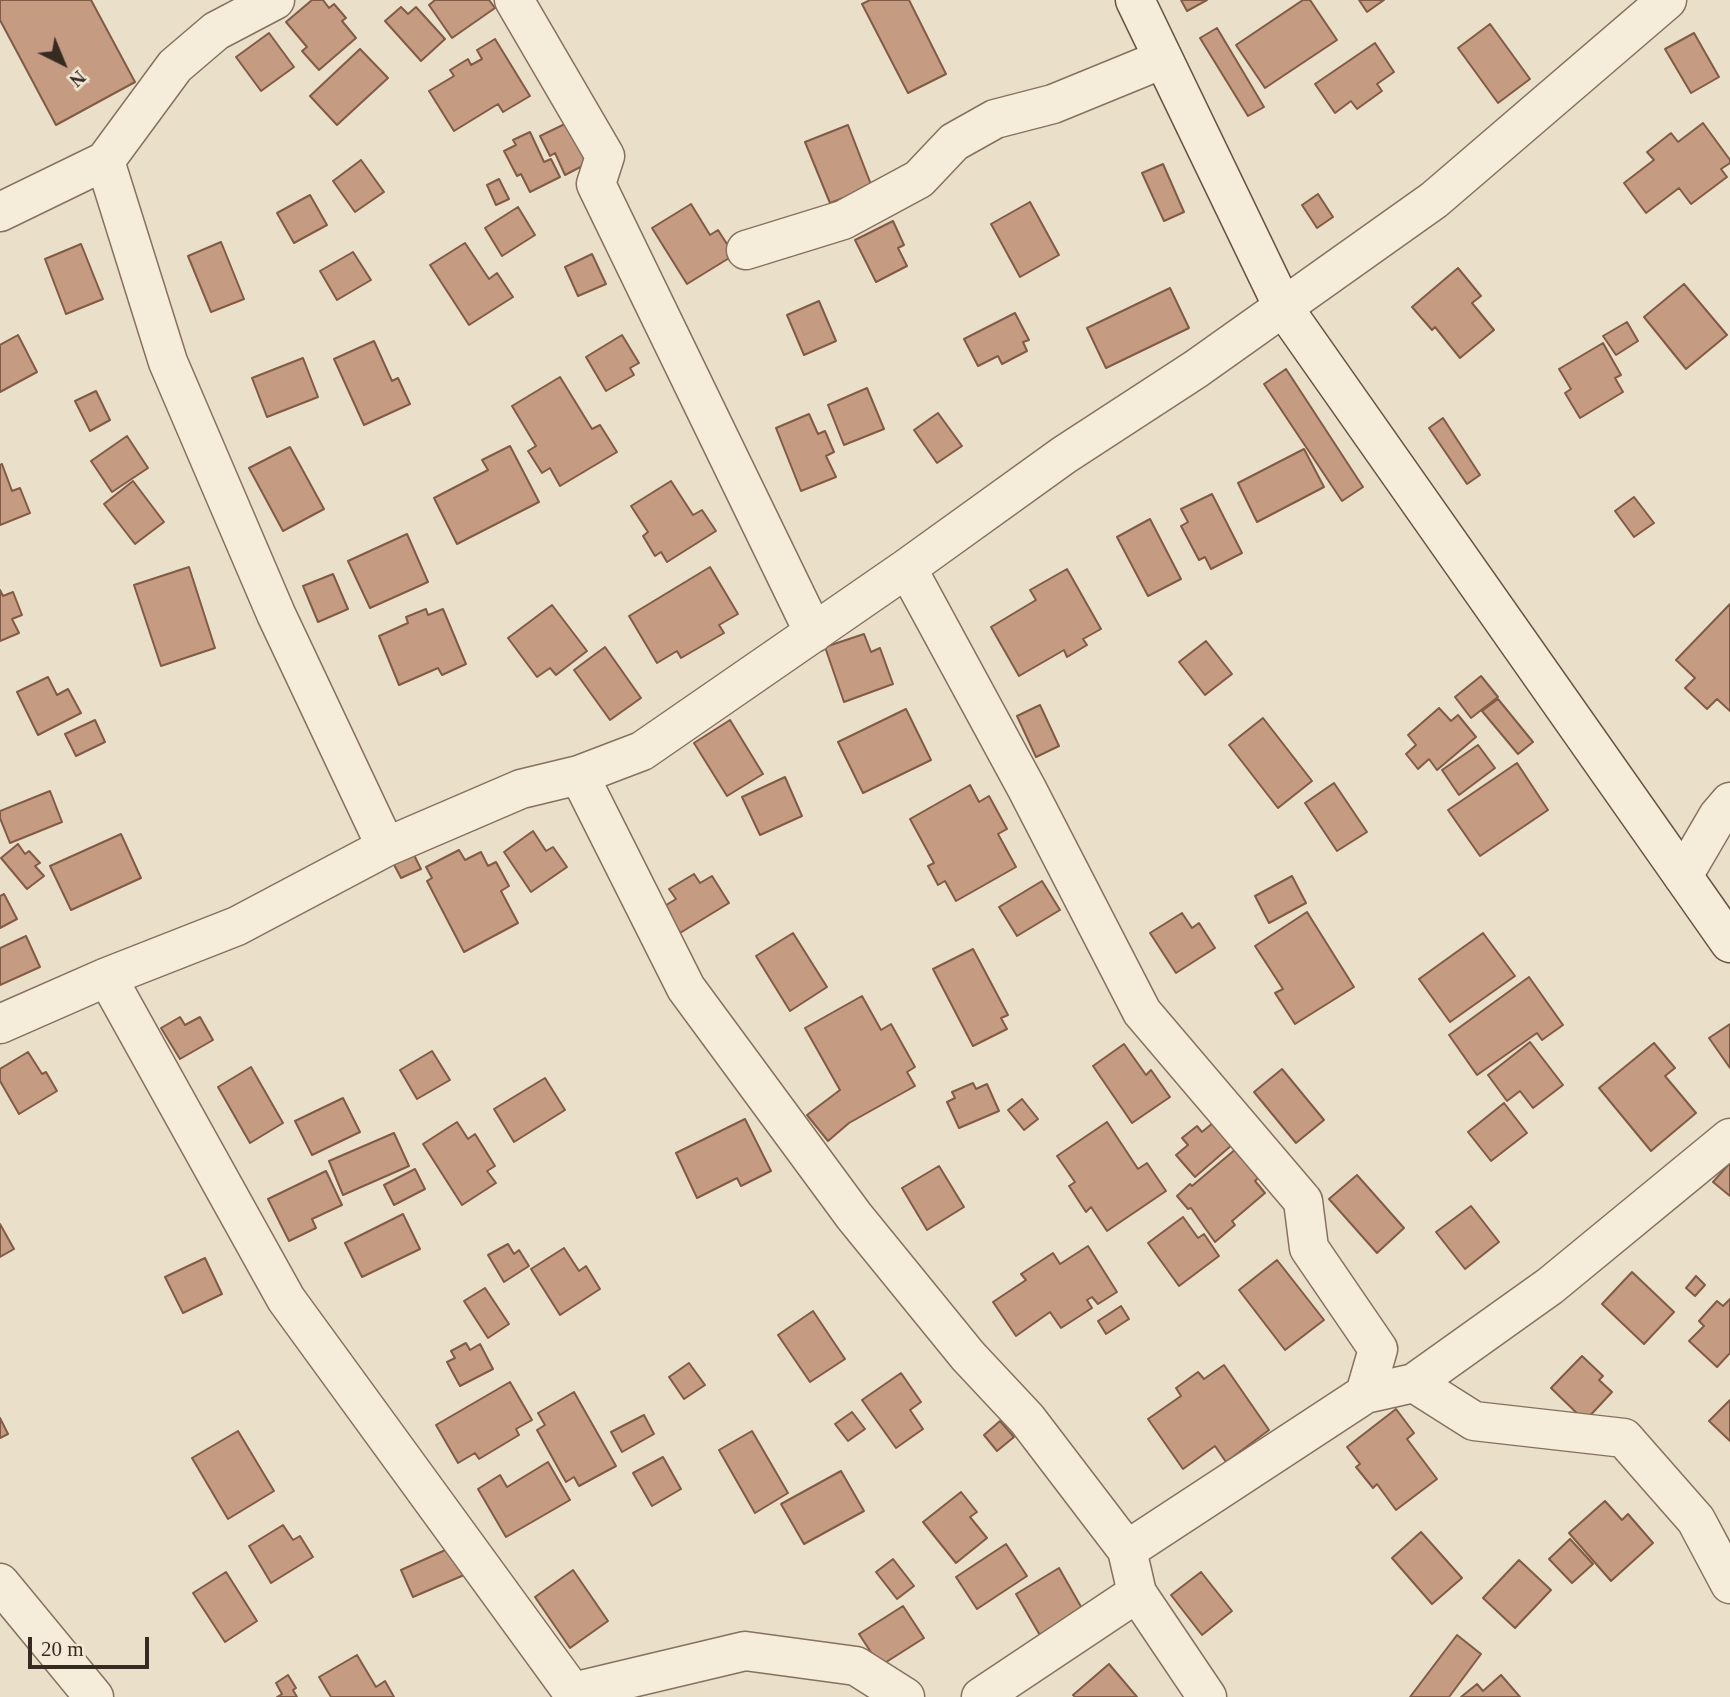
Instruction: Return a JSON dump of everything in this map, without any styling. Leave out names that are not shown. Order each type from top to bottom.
[{"type":"street","points":[[0,212],[105,161],[175,65],[216,31],[275,0]]},
{"type":"street","points":[[514,0],[605,156],[596,184],[814,633]]},
{"type":"street","points":[[1135,0],[1283,307],[1730,943]]},
{"type":"street","points":[[0,1024],[107,977],[237,926],[386,847],[521,789],[579,775],[642,751],[907,568],[1064,455],[1196,369],[1434,200],[1662,1]]},
{"type":"street","points":[[746,250],[843,220],[919,179],[954,142],[995,118],[1053,104],[1163,59]]},
{"type":"street","points":[[105,161],[168,362],[276,614],[386,847]]},
{"type":"street","points":[[907,568],[1027,789],[1142,1012],[1303,1202],[1309,1248],[1378,1349],[1365,1394]]},
{"type":"street","points":[[579,775],[686,988],[854,1216],[968,1356],[1027,1419],[1127,1550],[1137,1592],[1207,1697]]},
{"type":"street","points":[[1683,876],[1718,816],[1730,802]]},
{"type":"street","points":[[107,977],[286,1299],[575,1695],[745,1651],[856,1666],[905,1697]]},
{"type":"street","points":[[1127,1550],[1365,1394],[1414,1383],[1550,1286],[1730,1138]]},
{"type":"street","points":[[1414,1383],[1474,1421],[1624,1438],[1696,1520],[1730,1584]]},
{"type":"street","points":[[0,1583],[94,1697]]},
{"type":"street","points":[[981,1697],[1137,1592]]},
{"type":"building","points":[[0,0],[91,0],[135,82],[56,125],[0,20]]},
{"type":"building","points":[[312,0],[323,0],[329,8],[334,4],[346,18],[342,21],[356,38],[319,70],[302,51],[307,47],[286,22]]},
{"type":"building","points":[[435,0],[489,0],[495,8],[452,38],[429,5]]},
{"type":"building","points":[[870,0],[909,0],[946,74],[908,93],[862,4]]},
{"type":"building","points":[[1181,0],[1207,0],[1187,11]]},
{"type":"building","points":[[1303,0],[1310,0],[1337,40],[1265,88],[1236,45]]},
{"type":"building","points":[[1359,0],[1384,0],[1367,12]]},
{"type":"building","points":[[401,7],[408,14],[416,7],[445,39],[421,61],[385,21]]},
{"type":"building","points":[[1490,24],[1530,79],[1498,103],[1458,48]]},
{"type":"building","points":[[1217,28],[1264,107],[1248,116],[1200,38]]},
{"type":"building","points":[[269,33],[294,67],[261,91],[236,57]]},
{"type":"building","points":[[1694,33],[1719,77],[1691,93],[1665,49]]},
{"type":"building","points":[[495,39],[530,96],[503,112],[498,104],[454,131],[429,91],[454,76],[450,70],[468,59],[471,65],[482,59],[477,50]]},
{"type":"building","points":[[1375,43],[1394,72],[1377,84],[1382,91],[1357,109],[1351,101],[1335,113],[1315,84]]},
{"type":"building","points":[[360,49],[388,78],[337,125],[310,96]]},
{"type":"building","points":[[567,123],[588,163],[565,175],[555,153],[550,156],[540,136]]},
{"type":"building","points":[[1703,123],[1730,160],[1730,163],[1721,169],[1727,177],[1691,204],[1679,188],[1646,213],[1624,183],[1654,160],[1647,152],[1671,133],[1678,142]]},
{"type":"building","points":[[848,125],[872,187],[830,203],[805,142]]},
{"type":"building","points":[[530,132],[544,162],[551,159],[560,177],[530,192],[521,174],[517,176],[504,151],[516,145],[513,140]]},
{"type":"building","points":[[361,160],[384,192],[355,212],[333,181]]},
{"type":"building","points":[[1163,164],[1184,212],[1164,221],[1142,173]]},
{"type":"building","points":[[499,179],[509,199],[496,205],[487,185]]},
{"type":"building","points":[[1318,194],[1333,217],[1317,228],[1302,205]]},
{"type":"building","points":[[310,195],[327,225],[294,243],[277,213]]},
{"type":"building","points":[[1030,202],[1059,255],[1020,277],[991,224]]},
{"type":"building","points":[[691,204],[710,235],[718,230],[734,255],[687,284],[652,228]]},
{"type":"building","points":[[518,207],[535,235],[502,256],[485,228]]},
{"type":"building","points":[[893,221],[904,245],[898,248],[907,266],[876,282],[855,240]]},
{"type":"building","points":[[221,242],[244,299],[211,312],[188,256]]},
{"type":"building","points":[[465,243],[489,279],[497,273],[513,297],[469,325],[430,265]]},
{"type":"building","points":[[81,244],[103,299],[66,314],[45,259]]},
{"type":"building","points":[[353,252],[371,280],[337,300],[320,271]]},
{"type":"building","points":[[592,254],[606,284],[578,296],[565,267]]},
{"type":"building","points":[[1458,268],[1481,296],[1472,303],[1494,330],[1460,358],[1435,327],[1432,330],[1412,307]]},
{"type":"building","points":[[1684,284],[1727,335],[1686,369],[1644,317]]},
{"type":"building","points":[[1170,288],[1189,328],[1106,368],[1087,328]]},
{"type":"building","points":[[819,301],[836,341],[804,355],[787,315]]},
{"type":"building","points":[[1015,313],[1029,340],[1023,342],[1027,351],[1002,364],[998,356],[978,366],[964,339]]},
{"type":"building","points":[[1627,322],[1638,341],[1616,355],[1603,336]]},
{"type":"building","points":[[18,335],[37,372],[0,392],[0,345]]},
{"type":"building","points":[[622,335],[639,363],[630,368],[634,375],[606,391],[586,357]]},
{"type":"building","points":[[374,341],[392,381],[398,378],[410,404],[364,425],[334,359]]},
{"type":"building","points":[[1603,343],[1621,375],[1615,378],[1623,392],[1580,418],[1565,393],[1571,389],[1559,369]]},
{"type":"building","points":[[303,358],[318,397],[267,417],[252,378]]},
{"type":"building","points":[[1286,369],[1363,487],[1342,501],[1264,384]]},
{"type":"building","points":[[560,377],[592,429],[600,425],[617,452],[560,486],[550,468],[542,473],[528,451],[536,446],[512,406]]},
{"type":"building","points":[[867,388],[884,429],[844,445],[828,405]]},
{"type":"building","points":[[96,391],[110,420],[90,431],[75,401]]},
{"type":"building","points":[[938,413],[962,446],[937,463],[914,430]]},
{"type":"building","points":[[809,414],[818,434],[825,431],[834,452],[826,456],[836,477],[801,491],[776,428]]},
{"type":"building","points":[[1443,418],[1480,475],[1467,484],[1429,428]]},
{"type":"building","points":[[127,436],[148,468],[112,492],[91,461]]},
{"type":"building","points":[[510,446],[539,502],[457,544],[434,498],[488,470],[482,460]]},
{"type":"building","points":[[290,447],[324,509],[283,531],[249,468]]},
{"type":"building","points":[[1304,449],[1324,487],[1257,522],[1238,483]]},
{"type":"building","points":[[2,464],[12,491],[20,488],[30,513],[0,525],[0,465]]},
{"type":"building","points":[[133,481],[164,522],[135,544],[104,504]]},
{"type":"building","points":[[671,481],[693,515],[702,510],[716,531],[667,562],[661,552],[655,556],[643,536],[648,532],[631,506]]},
{"type":"building","points":[[1212,494],[1242,553],[1211,569],[1205,557],[1199,560],[1181,526],[1188,522],[1181,509]]},
{"type":"building","points":[[1634,497],[1654,523],[1634,537],[1615,511]]},
{"type":"building","points":[[1150,519],[1181,579],[1148,596],[1117,537]]},
{"type":"building","points":[[407,534],[428,582],[370,608],[348,561]]},
{"type":"building","points":[[189,567],[215,648],[161,666],[134,585]]},
{"type":"building","points":[[710,567],[738,614],[719,625],[724,633],[681,658],[677,651],[657,663],[629,616]]},
{"type":"building","points":[[1067,569],[1101,629],[1083,639],[1087,645],[1067,657],[1064,650],[1019,676],[991,627],[1036,600],[1030,590]]},
{"type":"building","points":[[333,574],[348,609],[318,622],[303,586]]},
{"type":"building","points":[[0,590],[3,596],[13,592],[22,615],[12,619],[19,633],[0,641]]},
{"type":"building","points":[[1730,604],[1730,711],[1717,699],[1707,709],[1685,688],[1695,678],[1676,660]]},
{"type":"building","points":[[552,605],[587,651],[556,675],[550,668],[537,677],[508,638]]},
{"type":"building","points":[[426,609],[428,615],[443,609],[466,664],[442,675],[438,668],[399,685],[379,636],[408,623],[406,617]]},
{"type":"building","points":[[864,634],[871,652],[880,648],[893,684],[844,702],[825,647]]},
{"type":"building","points":[[1206,641],[1232,674],[1205,695],[1179,662]]},
{"type":"building","points":[[605,647],[641,698],[610,720],[574,670]]},
{"type":"building","points":[[1481,676],[1498,697],[1471,718],[1455,697]]},
{"type":"building","points":[[48,677],[57,695],[68,689],[81,713],[38,735],[17,692]]},
{"type":"building","points":[[1498,699],[1533,742],[1518,754],[1482,711]]},
{"type":"building","points":[[1040,705],[1059,746],[1036,757],[1017,716]]},
{"type":"building","points":[[1439,708],[1451,721],[1458,715],[1476,737],[1437,770],[1429,759],[1418,769],[1406,754],[1416,745],[1408,735]]},
{"type":"building","points":[[906,709],[931,760],[863,793],[838,742]]},
{"type":"building","points":[[1263,718],[1312,781],[1278,808],[1229,745]]},
{"type":"building","points":[[95,720],[105,742],[76,756],[65,734]]},
{"type":"building","points":[[730,720],[763,774],[727,796],[694,743]]},
{"type":"building","points":[[1478,745],[1495,768],[1459,795],[1442,770]]},
{"type":"building","points":[[1517,763],[1548,810],[1480,856],[1448,810]]},
{"type":"building","points":[[785,777],[802,816],[760,835],[742,797]]},
{"type":"building","points":[[1334,783],[1367,832],[1337,851],[1305,803]]},
{"type":"building","points":[[970,785],[979,802],[989,796],[1007,829],[998,834],[1016,867],[956,901],[945,881],[938,885],[928,866],[934,863],[910,819]]},
{"type":"building","points":[[50,791],[62,822],[10,843],[0,811]]},
{"type":"building","points":[[533,831],[546,851],[553,847],[567,867],[531,892],[504,852]]},
{"type":"building","points":[[121,834],[141,878],[71,910],[50,866]]},
{"type":"building","points":[[18,844],[25,854],[29,851],[40,863],[35,866],[44,876],[27,889],[1,858]]},
{"type":"building","points":[[410,847],[421,869],[401,878],[390,857]]},
{"type":"building","points":[[459,850],[465,860],[481,852],[488,866],[496,862],[509,886],[501,891],[518,923],[464,952],[427,881],[432,878],[426,867]]},
{"type":"building","points":[[694,874],[700,883],[712,876],[729,903],[680,933],[663,907],[676,899],[669,889]]},
{"type":"building","points":[[1292,876],[1306,903],[1269,923],[1255,896]]},
{"type":"building","points":[[1042,881],[1060,910],[1017,936],[999,907]]},
{"type":"building","points":[[4,894],[17,919],[0,928],[0,896]]},
{"type":"building","points":[[1307,912],[1354,987],[1295,1024],[1275,993],[1283,989],[1255,946]]},
{"type":"building","points":[[1182,913],[1192,928],[1199,923],[1215,948],[1176,973],[1150,933]]},
{"type":"building","points":[[793,933],[827,987],[790,1011],[756,956]]},
{"type":"building","points":[[1483,933],[1515,976],[1450,1022],[1419,979]]},
{"type":"building","points":[[26,936],[40,967],[0,985],[0,948]]},
{"type":"building","points":[[973,949],[1008,1015],[1001,1018],[1007,1029],[973,1046],[933,969]]},
{"type":"building","points":[[1529,977],[1563,1025],[1542,1040],[1537,1033],[1477,1075],[1449,1035]]},
{"type":"building","points":[[862,996],[881,1030],[891,1024],[915,1067],[907,1072],[915,1086],[849,1123],[828,1141],[807,1115],[840,1090],[805,1028]]},
{"type":"building","points":[[180,1017],[185,1025],[200,1017],[213,1040],[180,1059],[161,1028]]},
{"type":"building","points":[[1730,1024],[1730,1068],[1709,1038]]},
{"type":"building","points":[[1530,1042],[1563,1085],[1533,1108],[1520,1091],[1507,1101],[1488,1075]]},
{"type":"building","points":[[1654,1043],[1675,1068],[1665,1076],[1696,1113],[1651,1151],[1599,1088]]},
{"type":"building","points":[[1124,1044],[1146,1075],[1151,1070],[1170,1097],[1132,1123],[1093,1066]]},
{"type":"building","points":[[432,1051],[450,1080],[417,1099],[400,1070]]},
{"type":"building","points":[[28,1052],[42,1074],[46,1072],[57,1091],[19,1114],[0,1081],[0,1069]]},
{"type":"building","points":[[251,1067],[283,1123],[250,1143],[218,1087]]},
{"type":"building","points":[[1282,1069],[1324,1120],[1296,1143],[1254,1092]]},
{"type":"building","points":[[545,1078],[565,1110],[514,1142],[494,1109]]},
{"type":"building","points":[[973,1083],[976,1089],[987,1084],[999,1111],[959,1128],[947,1102],[955,1098],[952,1092]]},
{"type":"building","points":[[343,1098],[360,1132],[312,1155],[295,1121]]},
{"type":"building","points":[[1022,1099],[1038,1119],[1024,1130],[1008,1110]]},
{"type":"building","points":[[1504,1103],[1527,1133],[1491,1161],[1468,1132]]},
{"type":"building","points":[[745,1119],[771,1171],[741,1186],[737,1178],[697,1198],[676,1153]]},
{"type":"building","points":[[457,1122],[468,1139],[475,1134],[495,1166],[487,1171],[496,1183],[462,1205],[423,1144]]},
{"type":"building","points":[[1107,1122],[1138,1169],[1147,1163],[1166,1191],[1107,1231],[1091,1207],[1086,1212],[1069,1186],[1075,1182],[1057,1156]]},
{"type":"building","points":[[1214,1122],[1233,1144],[1195,1177],[1176,1155],[1188,1145],[1182,1138],[1197,1126],[1202,1132]]},
{"type":"building","points":[[394,1133],[409,1166],[343,1195],[329,1161]]},
{"type":"building","points":[[1237,1148],[1260,1176],[1255,1181],[1265,1193],[1232,1221],[1235,1225],[1215,1242],[1191,1208],[1188,1209],[1177,1196]]},
{"type":"building","points":[[1730,1163],[1730,1196],[1713,1182]]},
{"type":"building","points":[[939,1166],[964,1207],[927,1230],[902,1188]]},
{"type":"building","points":[[415,1169],[425,1189],[394,1205],[384,1185]]},
{"type":"building","points":[[326,1171],[342,1205],[312,1219],[316,1228],[289,1241],[268,1199]]},
{"type":"building","points":[[1357,1175],[1404,1228],[1377,1253],[1329,1199]]},
{"type":"building","points":[[1471,1206],[1499,1242],[1465,1269],[1436,1232]]},
{"type":"building","points":[[403,1214],[420,1249],[362,1277],[345,1243]]},
{"type":"building","points":[[1183,1217],[1198,1238],[1204,1234],[1219,1256],[1179,1286],[1148,1243]]},
{"type":"building","points":[[0,1224],[14,1249],[0,1257]]},
{"type":"building","points":[[508,1244],[514,1254],[519,1250],[529,1266],[504,1282],[488,1255]]},
{"type":"building","points":[[1088,1246],[1117,1292],[1098,1304],[1092,1297],[1087,1300],[1092,1308],[1061,1328],[1050,1312],[1016,1336],[993,1302],[1026,1280],[1021,1274],[1053,1253],[1060,1264]]},
{"type":"building","points":[[564,1248],[579,1271],[586,1266],[600,1289],[560,1315],[531,1269]]},
{"type":"building","points":[[205,1258],[222,1294],[183,1313],[165,1277]]},
{"type":"building","points":[[1277,1260],[1324,1320],[1285,1350],[1239,1290]]},
{"type":"building","points":[[1632,1272],[1674,1312],[1644,1344],[1602,1304]]},
{"type":"building","points":[[1696,1276],[1705,1285],[1695,1296],[1686,1288]]},
{"type":"building","points":[[485,1288],[509,1324],[488,1338],[464,1301]]},
{"type":"building","points":[[1730,1299],[1730,1353],[1717,1367],[1689,1341],[1704,1326],[1699,1321],[1717,1301],[1723,1306]]},
{"type":"building","points":[[1121,1306],[1129,1319],[1106,1334],[1098,1321]]},
{"type":"building","points":[[813,1311],[845,1359],[810,1382],[778,1335]]},
{"type":"building","points":[[466,1343],[470,1350],[480,1344],[493,1369],[460,1386],[447,1362],[455,1358],[451,1351]]},
{"type":"building","points":[[1582,1356],[1603,1376],[1599,1380],[1612,1392],[1585,1421],[1551,1388]]},
{"type":"building","points":[[689,1363],[705,1385],[684,1399],[669,1377]]},
{"type":"building","points":[[1224,1365],[1269,1430],[1226,1462],[1215,1446],[1183,1469],[1148,1419],[1181,1396],[1176,1388],[1198,1372],[1204,1379]]},
{"type":"building","points":[[901,1373],[921,1402],[910,1410],[923,1429],[896,1448],[862,1400]]},
{"type":"building","points":[[510,1382],[532,1420],[516,1429],[519,1435],[479,1459],[475,1453],[458,1463],[436,1425]]},
{"type":"building","points":[[574,1392],[616,1466],[579,1486],[574,1477],[566,1482],[537,1430],[545,1425],[538,1413]]},
{"type":"building","points":[[1730,1400],[1730,1441],[1709,1421]]},
{"type":"building","points":[[1396,1409],[1414,1433],[1407,1439],[1437,1479],[1396,1510],[1377,1484],[1373,1488],[1356,1467],[1360,1464],[1347,1447]]},
{"type":"building","points":[[852,1412],[865,1429],[848,1441],[835,1424]]},
{"type":"building","points":[[644,1415],[654,1434],[622,1452],[611,1432]]},
{"type":"building","points":[[0,1418],[8,1434],[0,1438]]},
{"type":"building","points":[[1000,1421],[1014,1437],[997,1451],[984,1435]]},
{"type":"building","points":[[238,1431],[274,1491],[228,1519],[192,1458]]},
{"type":"building","points":[[752,1431],[788,1493],[755,1513],[719,1450]]},
{"type":"building","points":[[663,1457],[681,1489],[652,1506],[633,1473]]},
{"type":"building","points":[[548,1462],[570,1500],[506,1537],[478,1489],[500,1475],[507,1487]]},
{"type":"building","points":[[841,1471],[864,1511],[804,1544],[781,1504]]},
{"type":"building","points":[[961,1492],[977,1512],[970,1517],[987,1538],[956,1563],[923,1522]]},
{"type":"building","points":[[1605,1501],[1622,1520],[1628,1514],[1653,1543],[1611,1581],[1569,1533]]},
{"type":"building","points":[[283,1525],[293,1540],[300,1536],[313,1557],[271,1583],[249,1546]]},
{"type":"building","points":[[1421,1532],[1462,1578],[1432,1604],[1392,1558]]},
{"type":"building","points":[[1570,1539],[1593,1564],[1572,1583],[1549,1559]]},
{"type":"building","points":[[1006,1544],[1027,1576],[977,1609],[956,1577]]},
{"type":"building","points":[[452,1547],[464,1575],[413,1597],[401,1570]]},
{"type":"building","points":[[893,1559],[914,1586],[897,1599],[876,1572]]},
{"type":"building","points":[[1519,1560],[1551,1590],[1515,1628],[1483,1598]]},
{"type":"building","points":[[1059,1568],[1084,1612],[1041,1637],[1016,1594]]},
{"type":"building","points":[[573,1570],[608,1621],[570,1648],[535,1597]]},
{"type":"building","points":[[226,1572],[257,1621],[225,1642],[193,1593]]},
{"type":"building","points":[[1201,1572],[1232,1611],[1202,1635],[1171,1595]]},
{"type":"building","points":[[903,1606],[924,1638],[880,1666],[859,1634]]},
{"type":"building","points":[[1457,1635],[1481,1654],[1449,1697],[1410,1697]]},
{"type":"building","points":[[357,1655],[376,1687],[385,1681],[394,1697],[331,1697],[319,1677]]},
{"type":"building","points":[[1109,1664],[1137,1697],[1073,1695]]},
{"type":"building","points":[[288,1675],[296,1688],[293,1690],[297,1697],[277,1697],[282,1694],[276,1683]]},
{"type":"building","points":[[1501,1675],[1520,1697],[1461,1697],[1477,1684],[1483,1691]]}]
